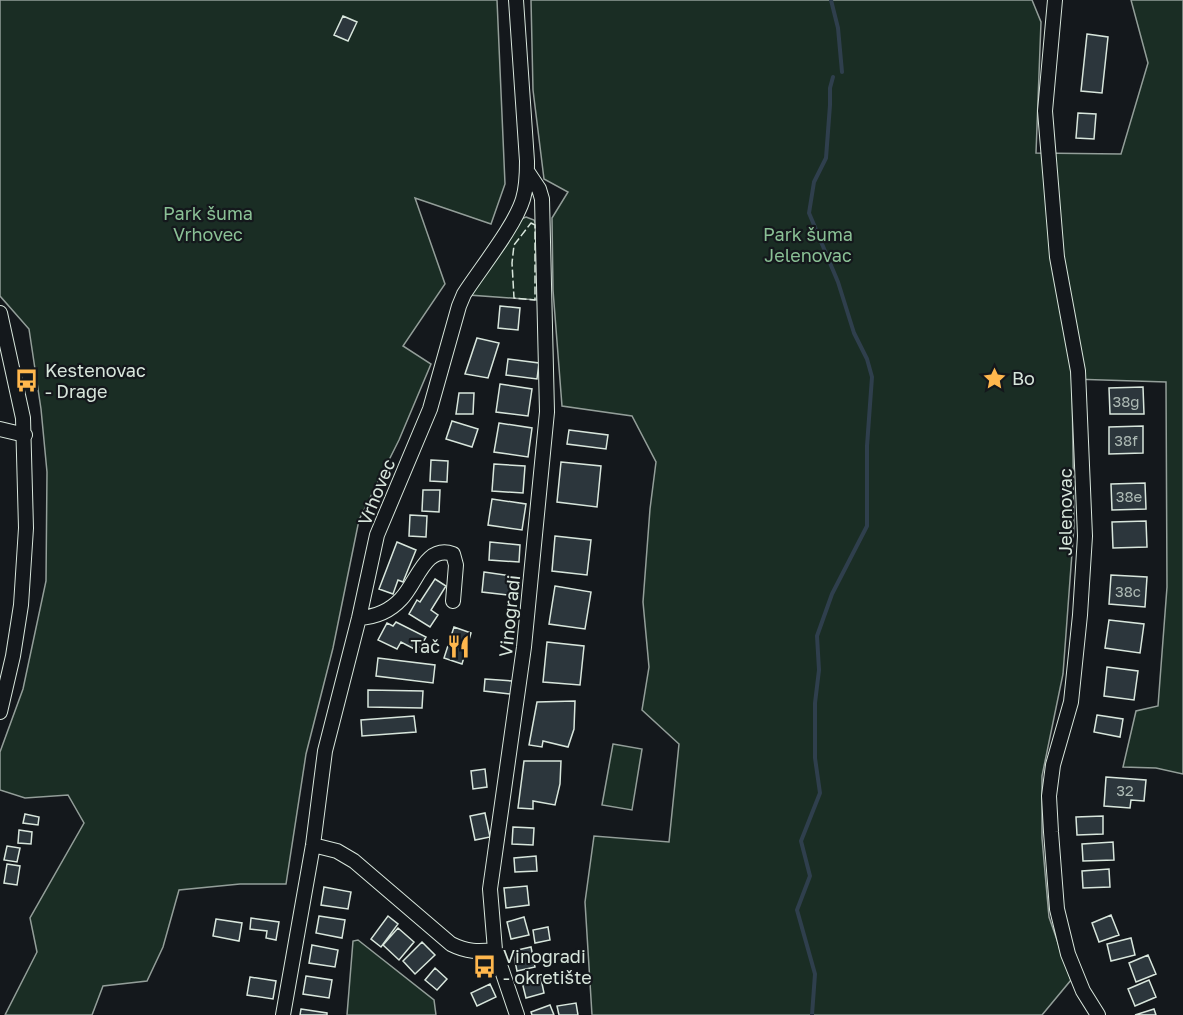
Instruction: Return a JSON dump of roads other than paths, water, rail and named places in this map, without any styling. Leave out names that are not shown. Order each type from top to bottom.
[{"type":"street","name":"Vrhovec","points":[[283,1015],[313,845],[327,740],[359,618],[377,535],[430,409],[464,294],[520,207],[527,181],[516,0]]},
{"type":"street","name":"Jelenovac","points":[[1055,0],[1045,111],[1058,257],[1078,371],[1085,536],[1071,702],[1053,765],[1049,796],[1057,909],[1068,954],[1083,991],[1098,1015]]},
{"type":"street","name":"Vinogradi","points":[[517,1015],[495,950],[490,912],[491,881],[524,647],[548,411],[542,198],[527,170]]},
{"type":"street","points":[[520,207],[535,208],[543,216]]},
{"type":"street","points":[[0,313],[18,390],[25,435],[26,528],[21,605],[13,656],[0,712]]},
{"type":"street","points":[[0,429],[25,435]]},
{"type":"street","points":[[359,618],[372,617],[390,609],[401,600],[428,559],[436,553],[453,554],[456,565],[453,601]]},
{"type":"street","points":[[313,845],[337,851],[354,861],[461,950],[476,952],[495,950]]},
{"type":"waterway","points":[[831,0],[838,28],[842,72]]},
{"type":"waterway","points":[[812,1015],[815,974],[797,910],[810,876],[801,841],[820,793],[815,758],[815,703],[819,670],[817,636],[832,594],[867,526],[867,446],[872,377],[867,359],[854,333],[838,282],[809,213],[814,182],[826,158],[830,88],[833,77]]},
{"type":"place","name":"Bo","points":[[994,378]]},
{"type":"place","name":"Kestenovac - Drage","points":[[27,380]]},
{"type":"place","name":"Tač","points":[[458,646]]},
{"type":"place","name":"Vinogradi - okretište","points":[[485,966]]},
{"type":"park label","name":"Park šuma Vrhovec","points":[[208,223]]},
{"type":"park label","name":"Park šuma Jelenovac","points":[[808,244]]}]
